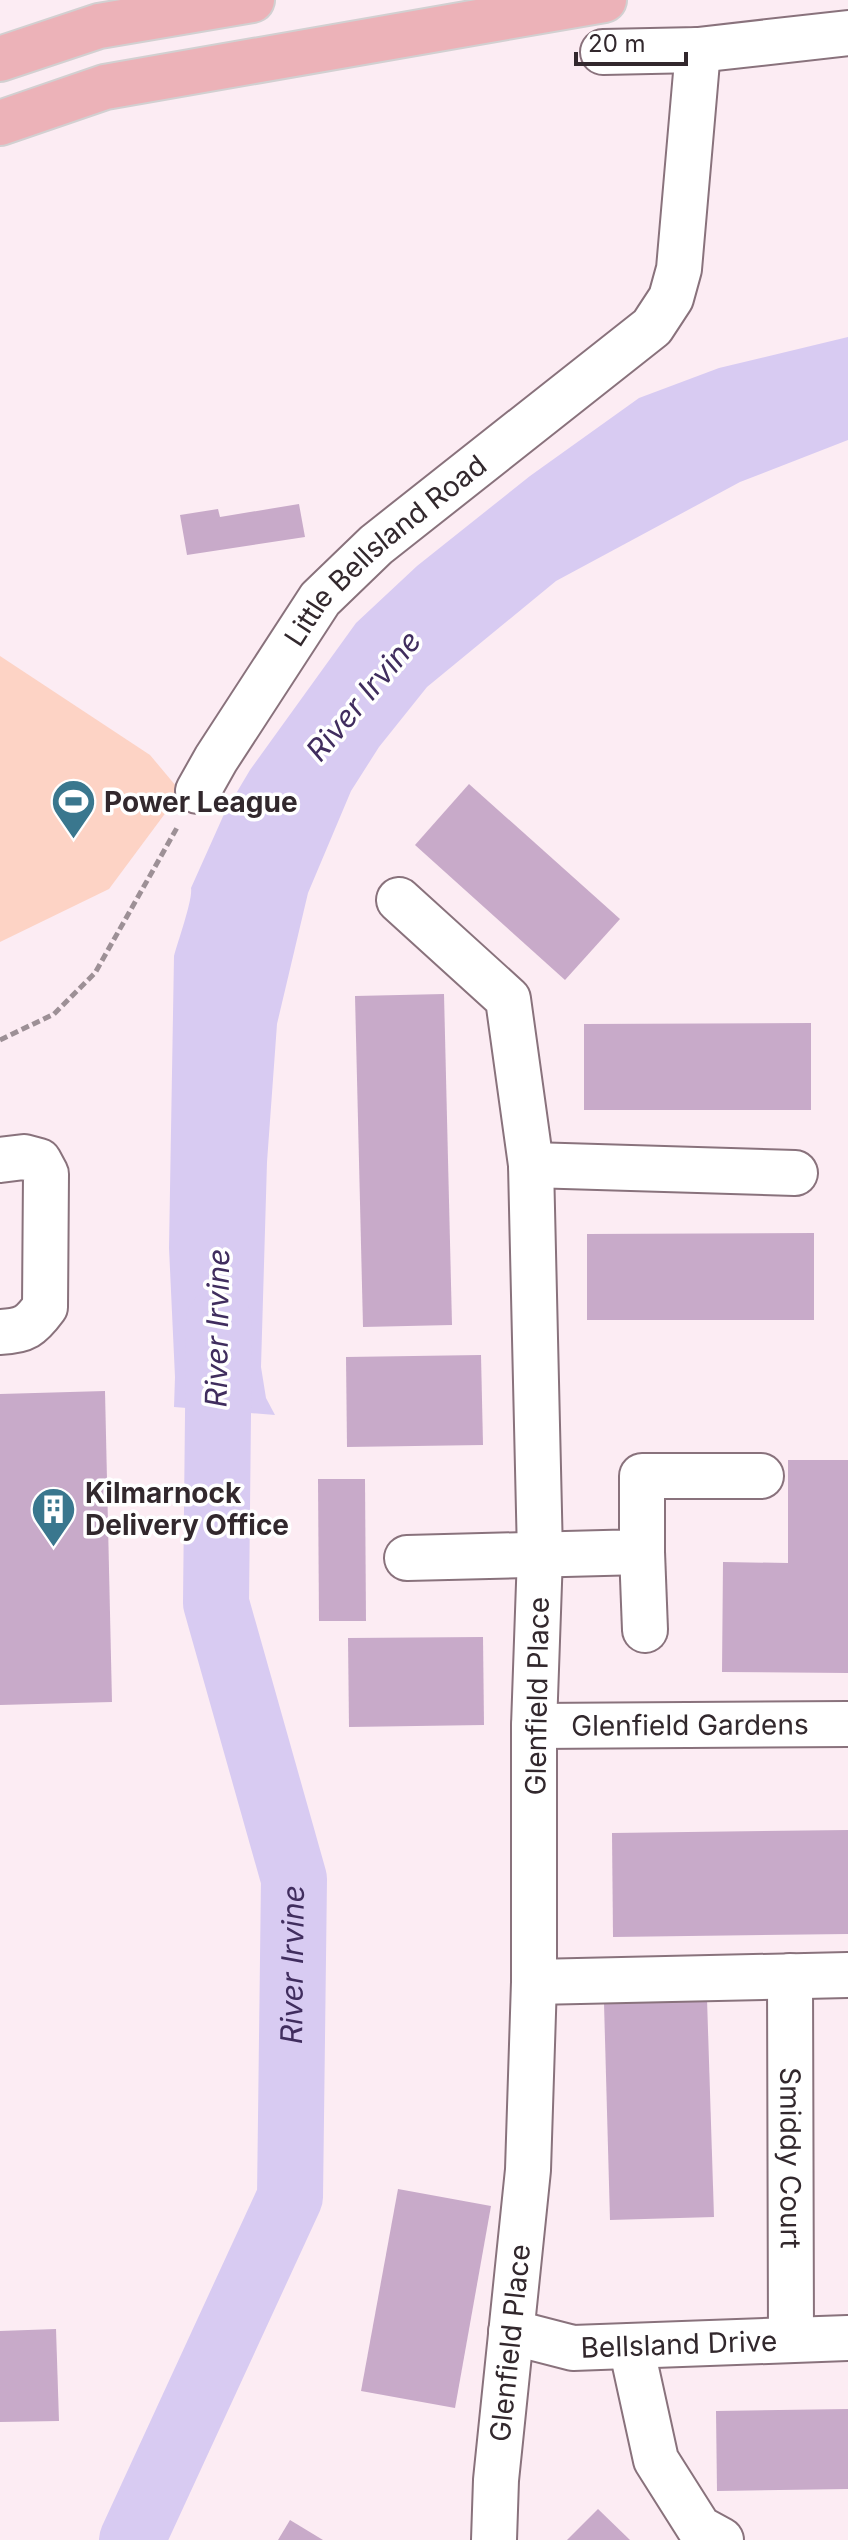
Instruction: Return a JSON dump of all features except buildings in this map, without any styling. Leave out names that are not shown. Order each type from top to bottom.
[{"type":"main road","points":[[0,59],[99,26],[252,0]]},
{"type":"main road","points":[[0,123],[105,87],[604,0]]},
{"type":"street","points":[[603,52],[698,50],[848,33]]},
{"type":"street","name":"Little Bellsland Road","points":[[198,791],[320,599],[376,545],[652,327],[671,298],[679,269],[698,50]]},
{"type":"street","name":"Glenfield Place","points":[[399,900],[508,999],[531,1165],[540,1555],[534,1726],[534,1982],[528,2170],[496,2480],[494,2540]]},
{"type":"street","points":[[0,1160],[24,1157],[39,1161],[46,1174],[45,1307],[32,1324],[16,1331],[0,1332]]},
{"type":"street","points":[[531,1165],[795,1173]]},
{"type":"street","points":[[645,1630],[642,1476],[761,1476]]},
{"type":"street","points":[[407,1558],[642,1552]]},
{"type":"street","name":"Glenfield Gardens","points":[[534,1726],[848,1724]]},
{"type":"street","points":[[534,1982],[848,1975]]},
{"type":"street","name":"Smiddy Court","points":[[790,1976],[791,2339]]},
{"type":"street","name":"Bellsland Drive","points":[[511,2332],[573,2348],[848,2338]]},
{"type":"street","points":[[631,2346],[656,2460],[699,2528],[721,2540]]},
{"type":"path","points":[[0,1040],[54,1014],[95,973],[198,791]]},
{"type":"shaded area","name":"Power League","points":[[0,656],[150,755],[181,792],[109,889],[0,942]]},
{"type":"water","points":[[848,337],[848,440],[740,482],[556,581],[427,687],[379,747],[351,791],[308,893],[277,1024],[267,1162],[261,1367],[266,1398],[275,1415],[174,1407],[169,1248],[174,956],[188,910],[191,888],[225,812],[250,770],[356,623],[417,566],[530,476],[639,398],[719,368]]},
{"type":"waterway","name":"River Irvine","points":[[132,2540],[290,2197],[294,1879],[216,1603],[219,1321]]},
{"type":"place","name":"Power League","points":[[73,841]]},
{"type":"place","name":"Kilmarnock Delivery Office","points":[[54,1548]]}]
